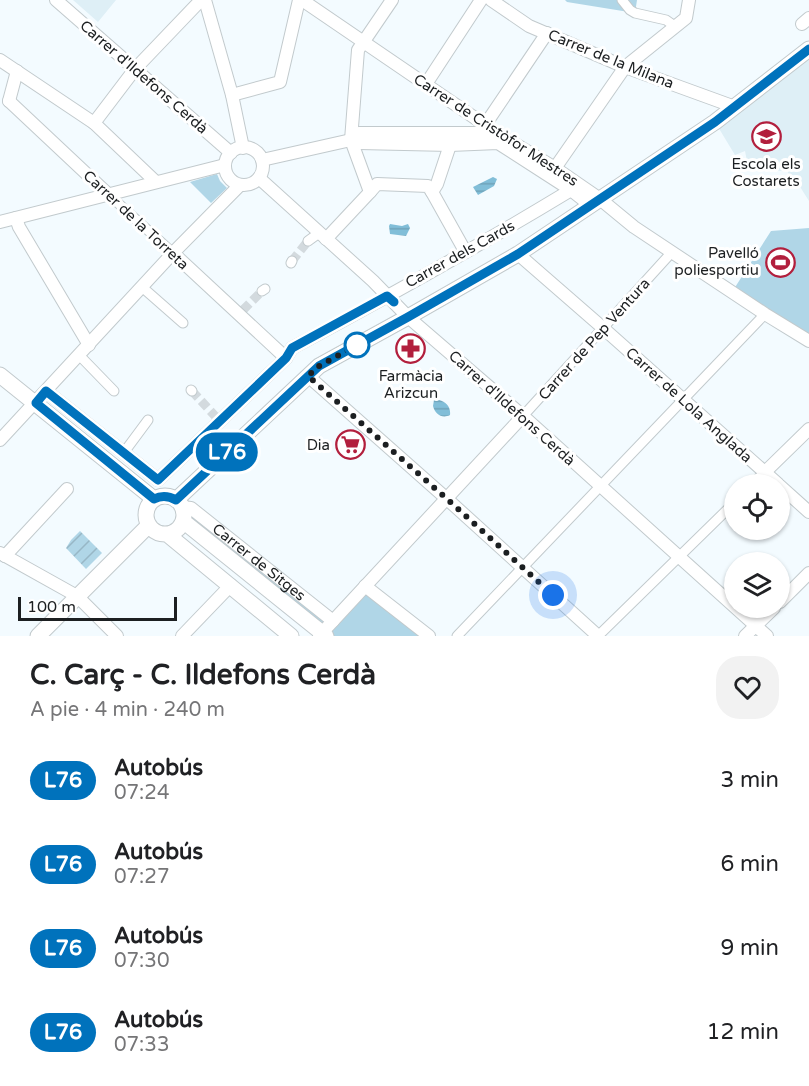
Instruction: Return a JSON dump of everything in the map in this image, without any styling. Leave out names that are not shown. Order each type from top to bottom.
[{"type":"street","name":"Carrer d'Ildefons Cerdà","points":[[56,0],[231,153]]},
{"type":"street","points":[[94,123],[135,69],[203,0],[232,95],[243,148]]},
{"type":"street","points":[[232,95],[280,82],[300,0]]},
{"type":"street","name":"Carrer de Cristòfor Mestres","points":[[300,0],[497,133],[555,168],[595,202],[809,341]]},
{"type":"street","points":[[370,192],[351,140],[358,50],[393,0]]},
{"type":"street","points":[[426,84],[481,0]]},
{"type":"street","name":"Carrer de la Milana","points":[[491,0],[529,26],[625,67],[735,107]]},
{"type":"street","points":[[622,0],[634,13],[666,20],[676,27]]},
{"type":"street","points":[[555,168],[625,67],[684,21],[689,0]]},
{"type":"street","points":[[485,125],[548,33]]},
{"type":"street","points":[[167,534],[178,528],[180,509],[319,366],[518,254],[735,107],[809,50]]},
{"type":"street","points":[[0,60],[94,123],[156,182]]},
{"type":"street","name":"Carrer de la Torreta","points":[[17,71],[5,102],[241,312],[286,358]]},
{"type":"street","points":[[262,160],[351,140],[359,134],[497,133]]},
{"type":"street","points":[[351,140],[359,143],[450,145],[498,143],[595,202]]},
{"type":"street","points":[[432,192],[437,184],[450,145]]},
{"type":"street","points":[[243,148],[250,148],[259,154],[263,166],[259,178],[247,185],[240,185],[228,177],[225,165],[231,153],[243,148]]},
{"type":"street","points":[[0,222],[225,165]]},
{"type":"street","name":"Carrer d'Ildefons Cerdà","points":[[259,178],[408,317],[523,416],[767,636]]},
{"type":"street","points":[[308,241],[322,236],[377,184],[428,186],[465,251]]},
{"type":"street","points":[[0,440],[173,253],[240,185]]},
{"type":"street","name":"Carrer dels Cards","points":[[46,391],[158,480],[218,419],[286,358],[292,348],[502,231],[571,189]]},
{"type":"street","points":[[16,218],[19,227],[89,345]]},
{"type":"street","name":"Carrer de Pep Ventura","points":[[325,632],[672,252]]},
{"type":"street","name":"Carrer de Lola Anglada","points":[[518,254],[765,472]]},
{"type":"street","points":[[142,287],[183,323]]},
{"type":"street","points":[[457,636],[765,314]]},
{"type":"street","points":[[79,356],[114,392]]},
{"type":"street","points":[[0,375],[154,499]]},
{"type":"street","points":[[308,376],[598,636],[724,513]]},
{"type":"street","points":[[125,451],[148,420]]},
{"type":"street","points":[[765,472],[809,429]]},
{"type":"street","points":[[67,489],[3,554],[77,596],[117,636]]},
{"type":"street","name":"Carrer de Lola Anglada","points":[[790,495],[809,512]]},
{"type":"street","points":[[180,509],[166,496],[158,497],[147,508],[146,518],[149,525],[157,532],[167,534],[291,636]]},
{"type":"street","name":"Carrer de Sitges","points":[[180,509],[325,632]]},
{"type":"street","points":[[38,636],[149,525]]},
{"type":"street","points":[[790,592],[809,573]]},
{"type":"street","points":[[182,636],[231,585]]},
{"type":"street","points":[[365,586],[429,636]]},
{"type":"street","points":[[745,636],[763,618]]},
{"type":"shaded area","points":[[73,0],[116,0],[98,22]]},
{"type":"shaded area","points":[[565,0],[637,0],[635,13]]},
{"type":"shaded area","name":"Escola els Costarets","points":[[809,49],[809,201],[787,171],[752,170],[745,151],[735,155],[715,122]]},
{"type":"shaded area","points":[[217,174],[227,188],[211,203],[190,182]]},
{"type":"shaded area","points":[[493,177],[497,179],[494,186],[478,195],[473,187]]},
{"type":"shaded area","points":[[390,224],[402,226],[408,224],[410,228],[406,236],[390,234]]},
{"type":"shaded area","name":"Pavelló poliesportiu","points":[[809,228],[809,341],[732,292],[771,231]]},
{"type":"shaded area","points":[[434,400],[446,404],[450,415],[442,416],[437,413],[433,406]]},
{"type":"shaded area","points":[[188,510],[328,621],[323,627],[188,518]]},
{"type":"shaded area","points":[[80,531],[102,553],[86,569],[66,548]]},
{"type":"shaded area","points":[[365,590],[422,636],[334,636],[328,631]]},
{"type":"tunnel","points":[[292,261],[308,241]]},
{"type":"tunnel","points":[[243,310],[262,291]]},
{"type":"tunnel","points":[[192,391],[216,417]]},
{"type":"bus line","name":"L76","points":[[394,302],[387,296],[292,348],[286,358],[158,480],[46,391],[36,403],[154,499],[166,496],[176,500],[319,366],[518,254],[715,122],[809,49]]},
{"type":"place","name":"Escola els Costarets","points":[[766,137]]},
{"type":"place","name":"Pavelló poliesportiu","points":[[780,262]]},
{"type":"place","name":"Farmàcia Arizcun","points":[[411,349]]},
{"type":"place","name":"Dia","points":[[351,445]]},
{"type":"route","points":[[357,345],[319,366],[308,376],[553,595]]}]
